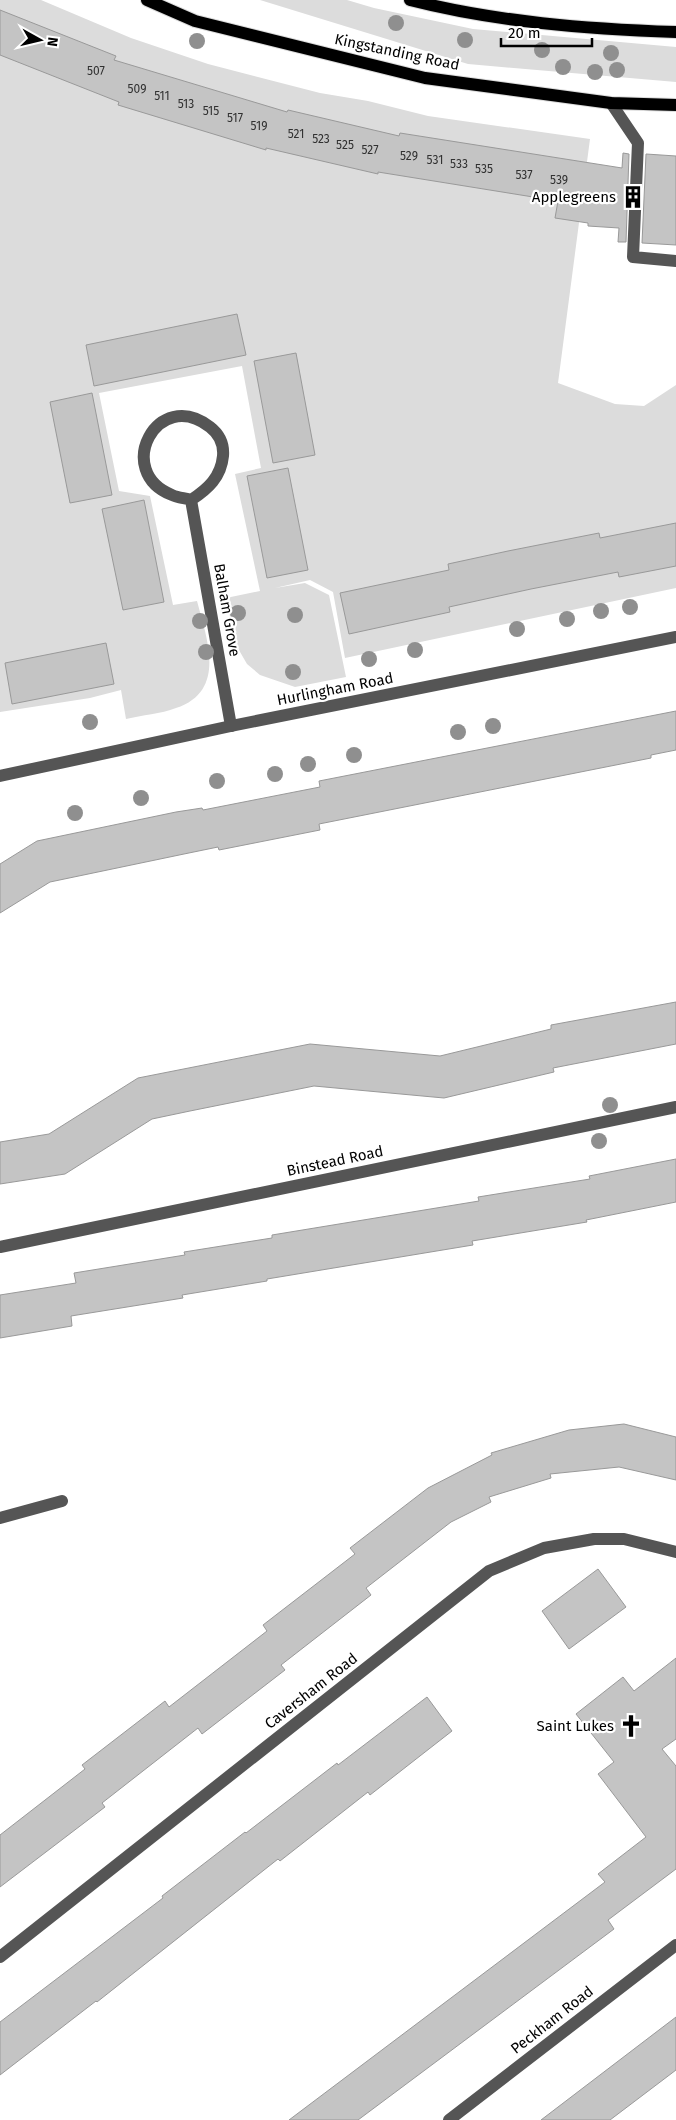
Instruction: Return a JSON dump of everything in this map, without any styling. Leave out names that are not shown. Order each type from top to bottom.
[{"type":"main road","name":"Kingstanding Road","points":[[147,0],[195,21],[426,78],[611,103],[676,105]]},
{"type":"main road","points":[[410,0],[454,11],[607,30],[676,32]]},
{"type":"street","points":[[611,103],[638,143],[633,257],[676,261]]},
{"type":"street","points":[[179,415],[200,419],[219,434],[223,452],[222,469],[208,489],[191,500],[171,495],[158,486],[145,471],[144,445],[158,424],[179,415]]},
{"type":"street","name":"Balham Grove","points":[[191,500],[231,726]]},
{"type":"street","name":"Hurlingham Road","points":[[0,776],[231,726],[676,637]]},
{"type":"street","name":"Binstead Road","points":[[0,1247],[676,1108]]},
{"type":"street","points":[[0,1518],[62,1502]]},
{"type":"street","name":"Caversham Road","points":[[0,1958],[489,1571],[544,1548],[594,1539],[624,1539],[676,1552]]},
{"type":"street","name":"Peckham Road","points":[[449,2120],[676,1945]]},
{"type":"shaded area","points":[[0,0],[41,0],[131,38],[208,64],[320,93],[368,101],[428,116],[590,139],[558,383],[615,404],[644,406],[676,385],[676,588],[345,658],[333,592],[310,580],[275,588],[305,583],[329,595],[346,677],[295,687],[260,675],[247,664],[236,645],[226,598],[260,591],[235,474],[261,468],[242,366],[99,393],[119,491],[150,496],[173,605],[197,601],[205,631],[209,662],[208,677],[202,689],[192,700],[176,708],[126,719],[121,690],[90,698],[0,712]]},
{"type":"shaded area","points":[[260,0],[347,0],[374,8],[473,29],[676,47],[676,82],[468,64]]},
{"type":"building","points":[[0,10],[116,56],[114,60],[287,112],[288,110],[399,136],[400,133],[622,168],[623,153],[629,154],[626,242],[618,242],[619,228],[588,226],[588,223],[555,218],[558,201],[378,172],[378,174],[266,148],[266,150],[118,105],[119,102],[0,55]]},
{"type":"building","points":[[646,154],[676,156],[676,245],[642,243]]},
{"type":"building","points":[[237,314],[246,355],[94,386],[86,345]]},
{"type":"building","points":[[296,353],[315,455],[273,463],[254,361]]},
{"type":"building","points":[[92,393],[112,495],[70,503],[50,402]]},
{"type":"building","points":[[288,468],[308,570],[267,578],[247,476]]},
{"type":"building","points":[[144,500],[164,602],[123,610],[102,509]]},
{"type":"building","points":[[676,523],[676,566],[619,577],[618,572],[531,589],[449,607],[450,612],[349,634],[340,593],[449,570],[448,564],[508,551],[599,533],[600,538]]},
{"type":"building","points":[[106,643],[114,684],[12,704],[5,663]]},
{"type":"building","points":[[676,711],[676,750],[651,755],[651,758],[319,824],[320,830],[219,850],[218,847],[50,882],[0,913],[0,864],[37,841],[176,812],[202,808],[203,810],[320,787],[319,781]]},
{"type":"building","points":[[676,1002],[676,1044],[553,1068],[554,1072],[444,1098],[314,1086],[190,1111],[152,1119],[65,1174],[0,1184],[0,1142],[49,1134],[138,1078],[310,1044],[440,1056],[551,1029],[551,1025]]},
{"type":"building","points":[[676,1159],[676,1202],[586,1220],[587,1222],[472,1241],[473,1245],[267,1279],[267,1281],[182,1295],[183,1298],[71,1316],[72,1326],[0,1338],[0,1295],[76,1283],[74,1273],[185,1255],[184,1252],[272,1238],[272,1235],[479,1201],[478,1197],[590,1179],[589,1176]]},
{"type":"building","points":[[624,1424],[676,1437],[676,1480],[619,1467],[550,1474],[551,1478],[489,1497],[491,1502],[451,1522],[366,1588],[371,1595],[281,1665],[285,1670],[202,1734],[198,1728],[102,1803],[105,1807],[0,1887],[0,1835],[85,1769],[82,1765],[165,1701],[169,1707],[267,1631],[263,1625],[355,1554],[350,1548],[428,1488],[492,1455],[491,1453],[569,1430]]},
{"type":"building","points":[[598,1569],[626,1607],[569,1649],[542,1611]]},
{"type":"building","points":[[676,1658],[676,1739],[662,1749],[676,1766],[676,1869],[608,1920],[614,1929],[358,2120],[289,2120],[605,1882],[598,1874],[646,1837],[598,1774],[614,1762],[576,1714],[623,1677],[634,1691]]},
{"type":"building","points":[[427,1697],[452,1731],[370,1795],[368,1792],[280,1861],[278,1859],[97,2002],[0,2075],[0,2022],[163,1898],[162,1896],[245,1832],[337,1763],[338,1765]]},
{"type":"building","points":[[676,2017],[676,2070],[610,2120],[541,2120]]},
{"type":"place","name":"Applegreens","points":[[633,197]]},
{"type":"place","name":"Saint Lukes","points":[[631,1726]]}]
